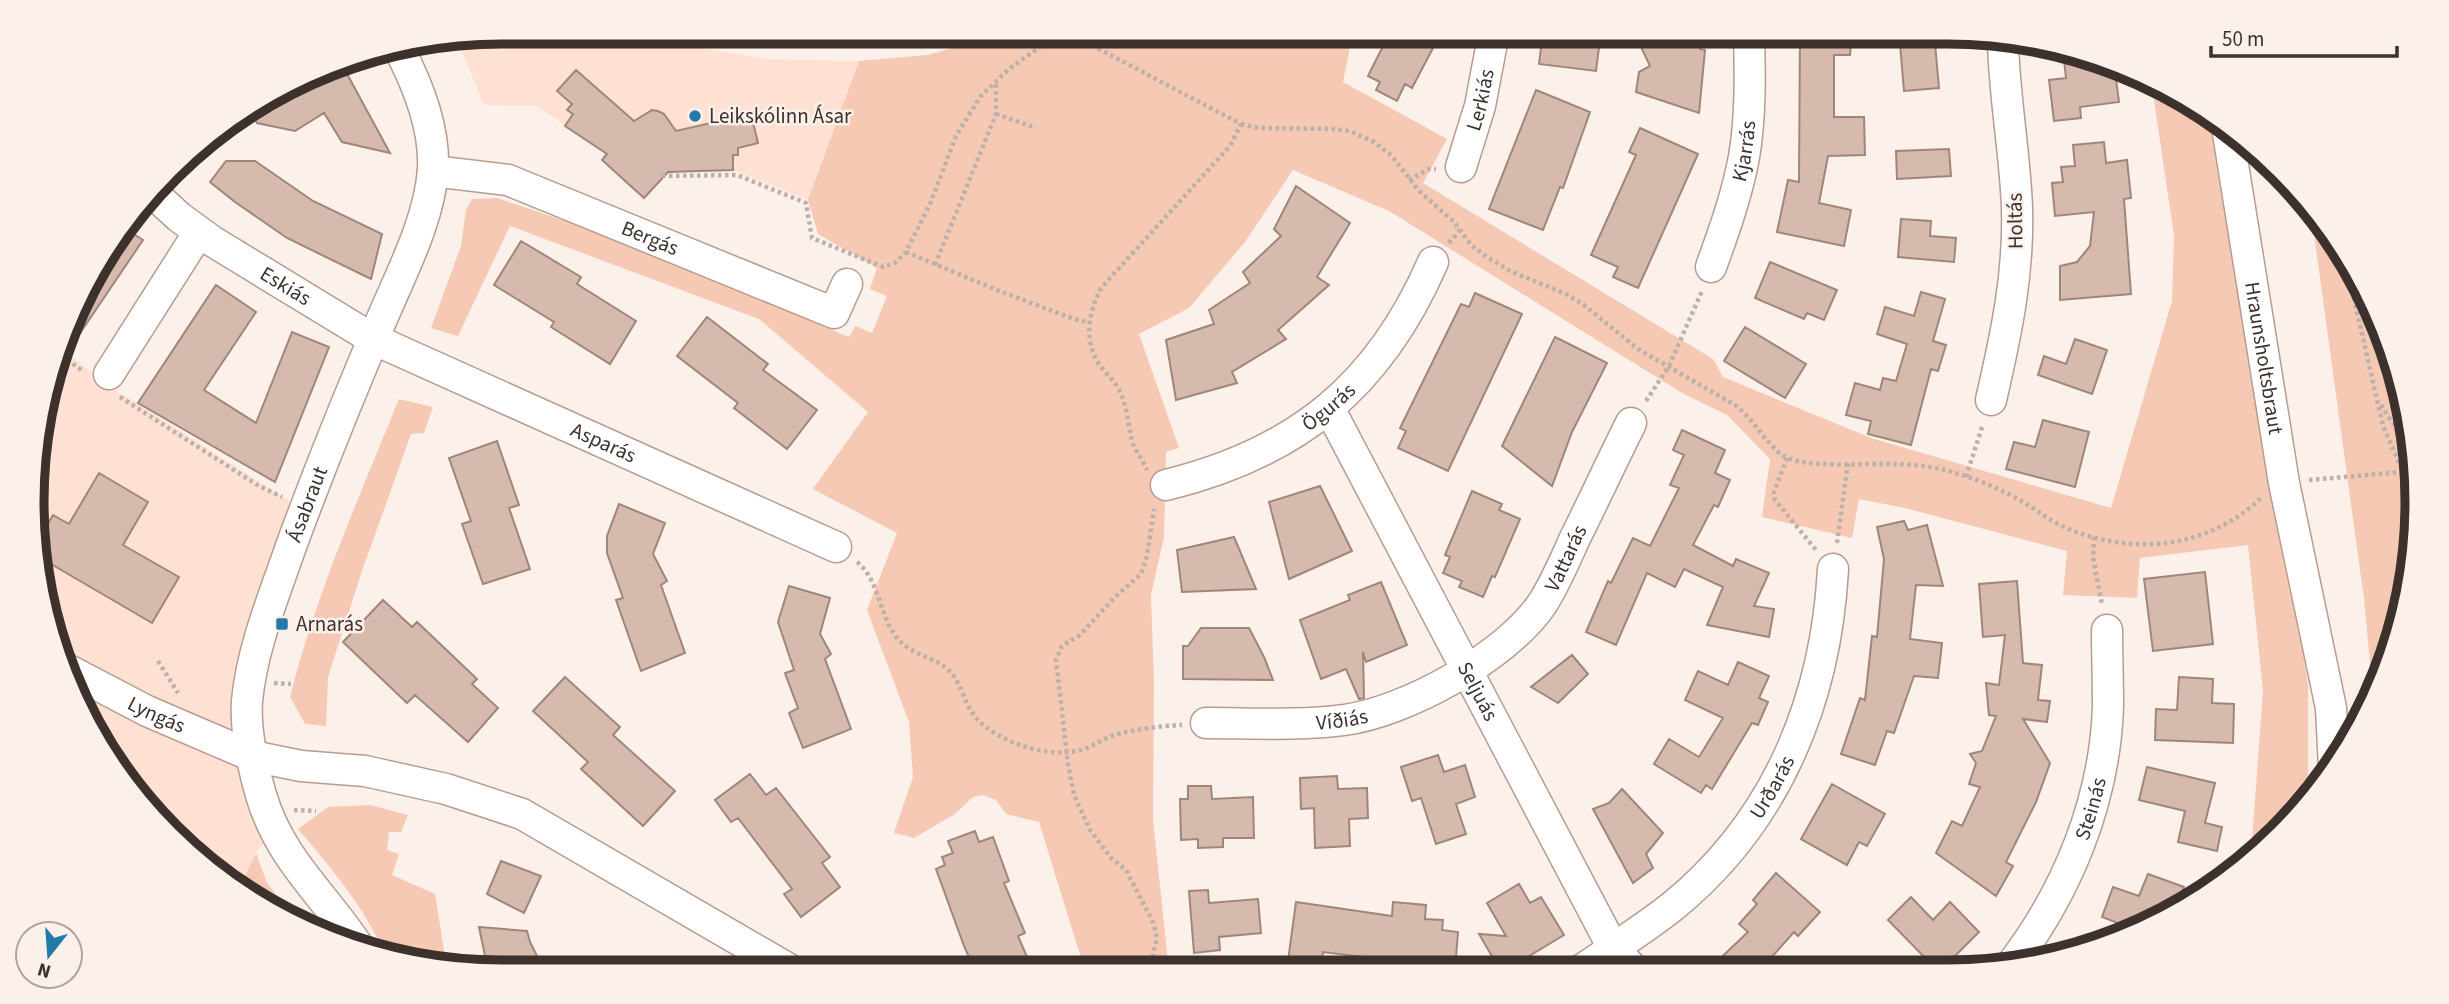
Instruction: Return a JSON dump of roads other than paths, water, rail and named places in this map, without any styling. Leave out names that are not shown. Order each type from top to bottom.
[{"type":"street","name":"Lerkiás","points":[[1461,167],[1480,106],[1492,44]]},
{"type":"street","name":"Kjarrás","points":[[1711,267],[1734,198],[1744,157],[1749,99],[1749,44]]},
{"type":"street","name":"Holtás","points":[[1991,400],[2010,316],[2016,266],[2017,207],[2004,48]]},
{"type":"street","name":"Ásabraut","points":[[348,933],[288,855],[261,796],[252,756],[247,704],[262,626],[305,508],[421,224],[433,172],[432,144],[423,104],[402,55]]},
{"type":"street","name":"Hraunsholtsbraut","points":[[2229,141],[2284,484],[2331,708],[2333,749]]},
{"type":"street","name":"Hraunsholtsbraut","points":[[2251,159],[2301,481],[2308,589]]},
{"type":"street","name":"Bergás","points":[[433,172],[508,180],[834,313],[847,284]]},
{"type":"street","name":"Eskiás","points":[[159,198],[199,232],[373,339]]},
{"type":"street","points":[[104,381],[199,232]]},
{"type":"street","name":"Ögurás","points":[[1157,487],[1202,477],[1236,465],[1290,436],[1329,408],[1356,384],[1394,337],[1433,262]]},
{"type":"street","name":"Asparás","points":[[373,339],[836,547]]},
{"type":"street","name":"Seljuás","points":[[1329,408],[1623,959]]},
{"type":"street","name":"Vattarás","points":[[1467,670],[1516,635],[1542,604],[1631,423]]},
{"type":"street","name":"Urðarás","points":[[1623,959],[1703,878],[1752,819],[1773,787],[1796,741],[1817,681],[1826,644],[1833,569]]},
{"type":"street","name":"Steinás","points":[[2019,954],[2047,914],[2072,865],[2094,796],[2108,707],[2107,630]]},
{"type":"street","name":"Víðiás","points":[[1206,723],[1345,720],[1378,712],[1431,690],[1467,670]]},
{"type":"street","name":"Lyngás","points":[[78,675],[156,715],[252,756]]},
{"type":"street","points":[[252,756],[301,766],[365,771],[446,789],[522,814],[773,960]]},
{"type":"place","name":"Leikskólinn Ásar","points":[[695,116]]},
{"type":"place","name":"Arnarás","points":[[282,624]]}]
